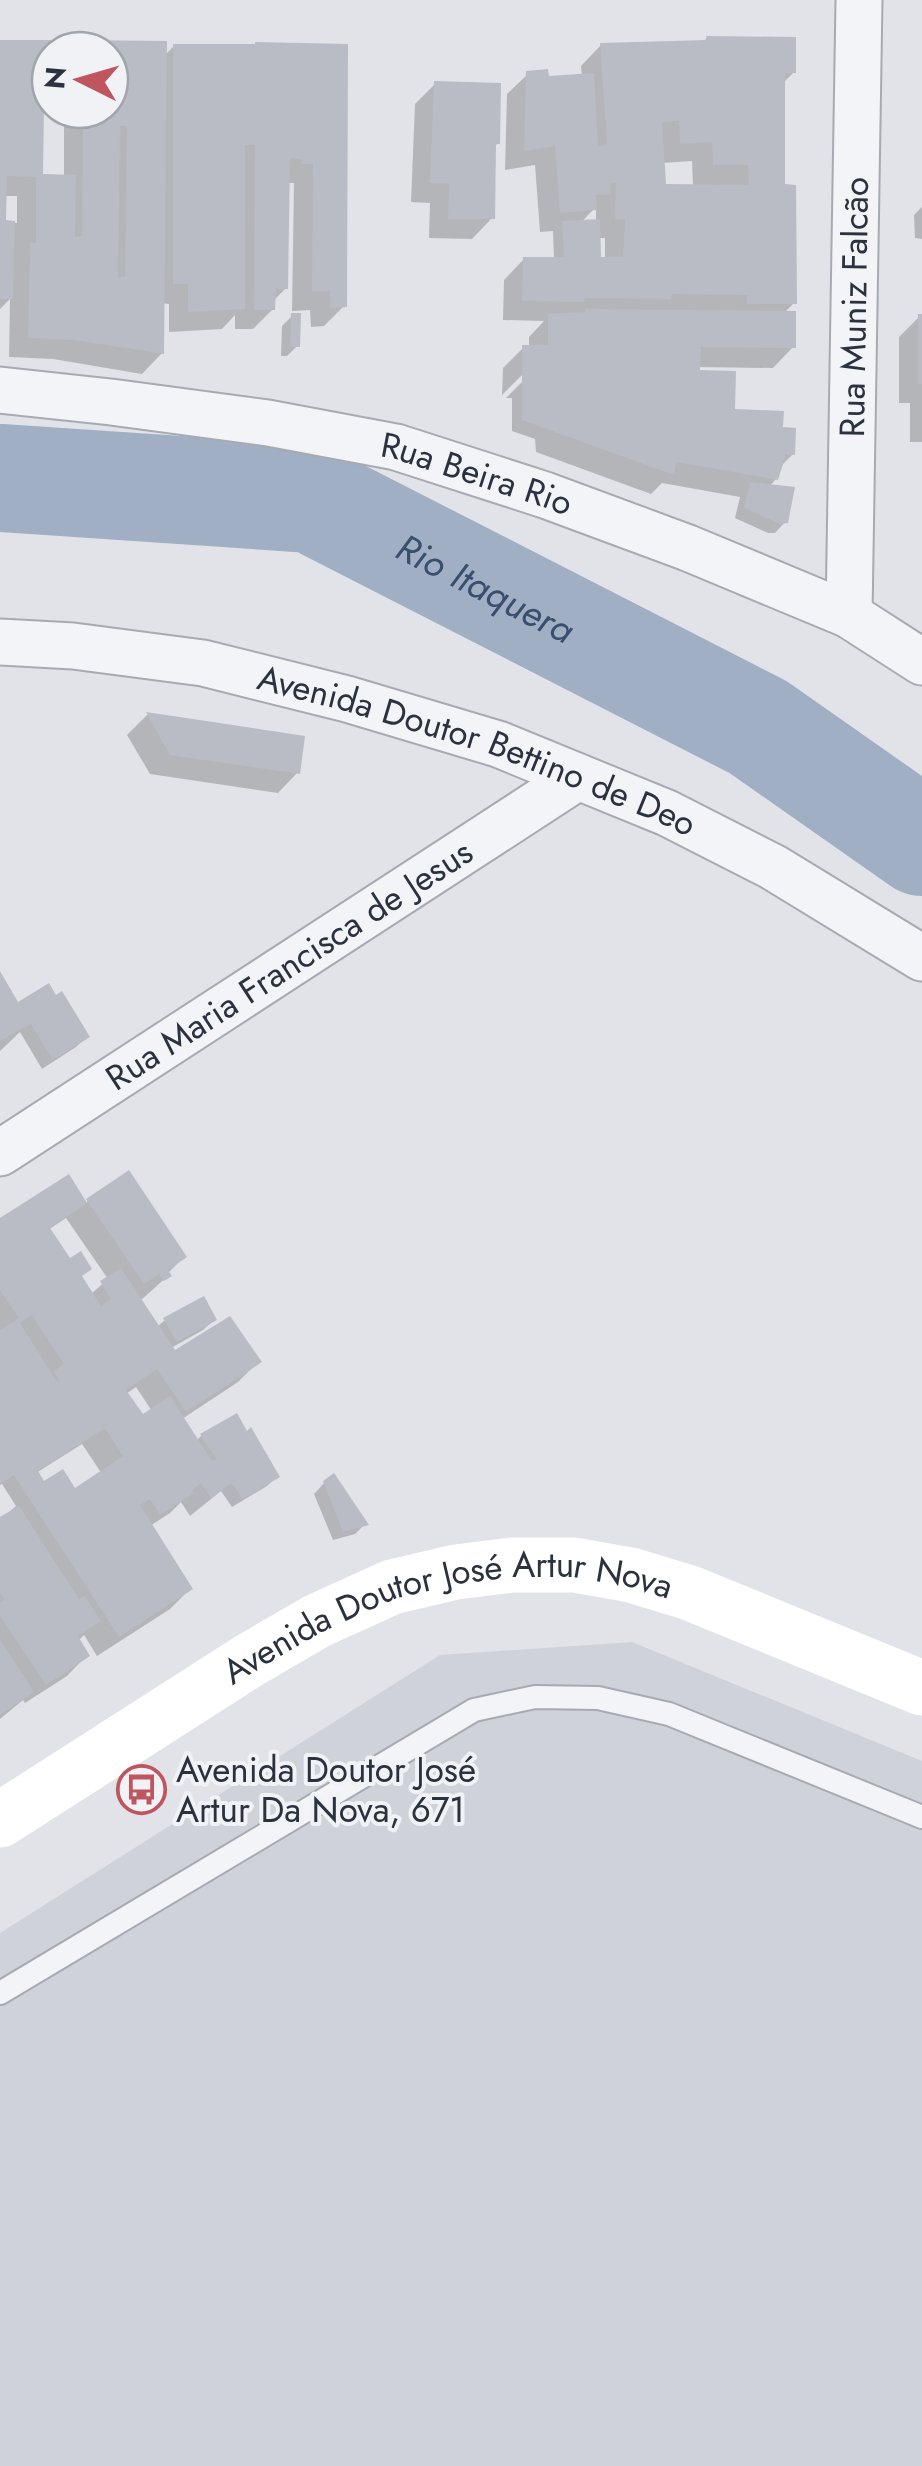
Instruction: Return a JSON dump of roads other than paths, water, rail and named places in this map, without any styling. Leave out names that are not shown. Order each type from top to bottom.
[{"type":"main road","name":"Avenida Doutor José Artur Nova","points":[[0,1820],[250,1660],[318,1621],[392,1587],[456,1572],[512,1566],[574,1566],[631,1575],[690,1593],[922,1688]]},
{"type":"street","name":"Rua Muniz Falcão","points":[[849,615],[859,0]]},
{"type":"street","name":"Rua Beira Rio","points":[[0,390],[268,423],[396,447],[545,495],[688,548],[849,615],[922,662]]},
{"type":"street","name":"Avenida Doutor Bettino de Deo","points":[[0,642],[73,646],[203,664],[348,699],[480,738],[667,813],[773,867],[922,958]]},
{"type":"street","name":"Rua Maria Francisca de Jesus","points":[[0,1153],[578,777]]},
{"type":"lane","points":[[0,1993],[474,1710],[535,1698],[598,1698],[668,1714],[922,1817]]},
{"type":"waterway","name":"Rio Itaquera","points":[[0,478],[312,499],[758,727],[922,842]]},
{"type":"place","name":"Avenida Doutor José Artur Da Nova, 671","points":[[141,1790]]}]
